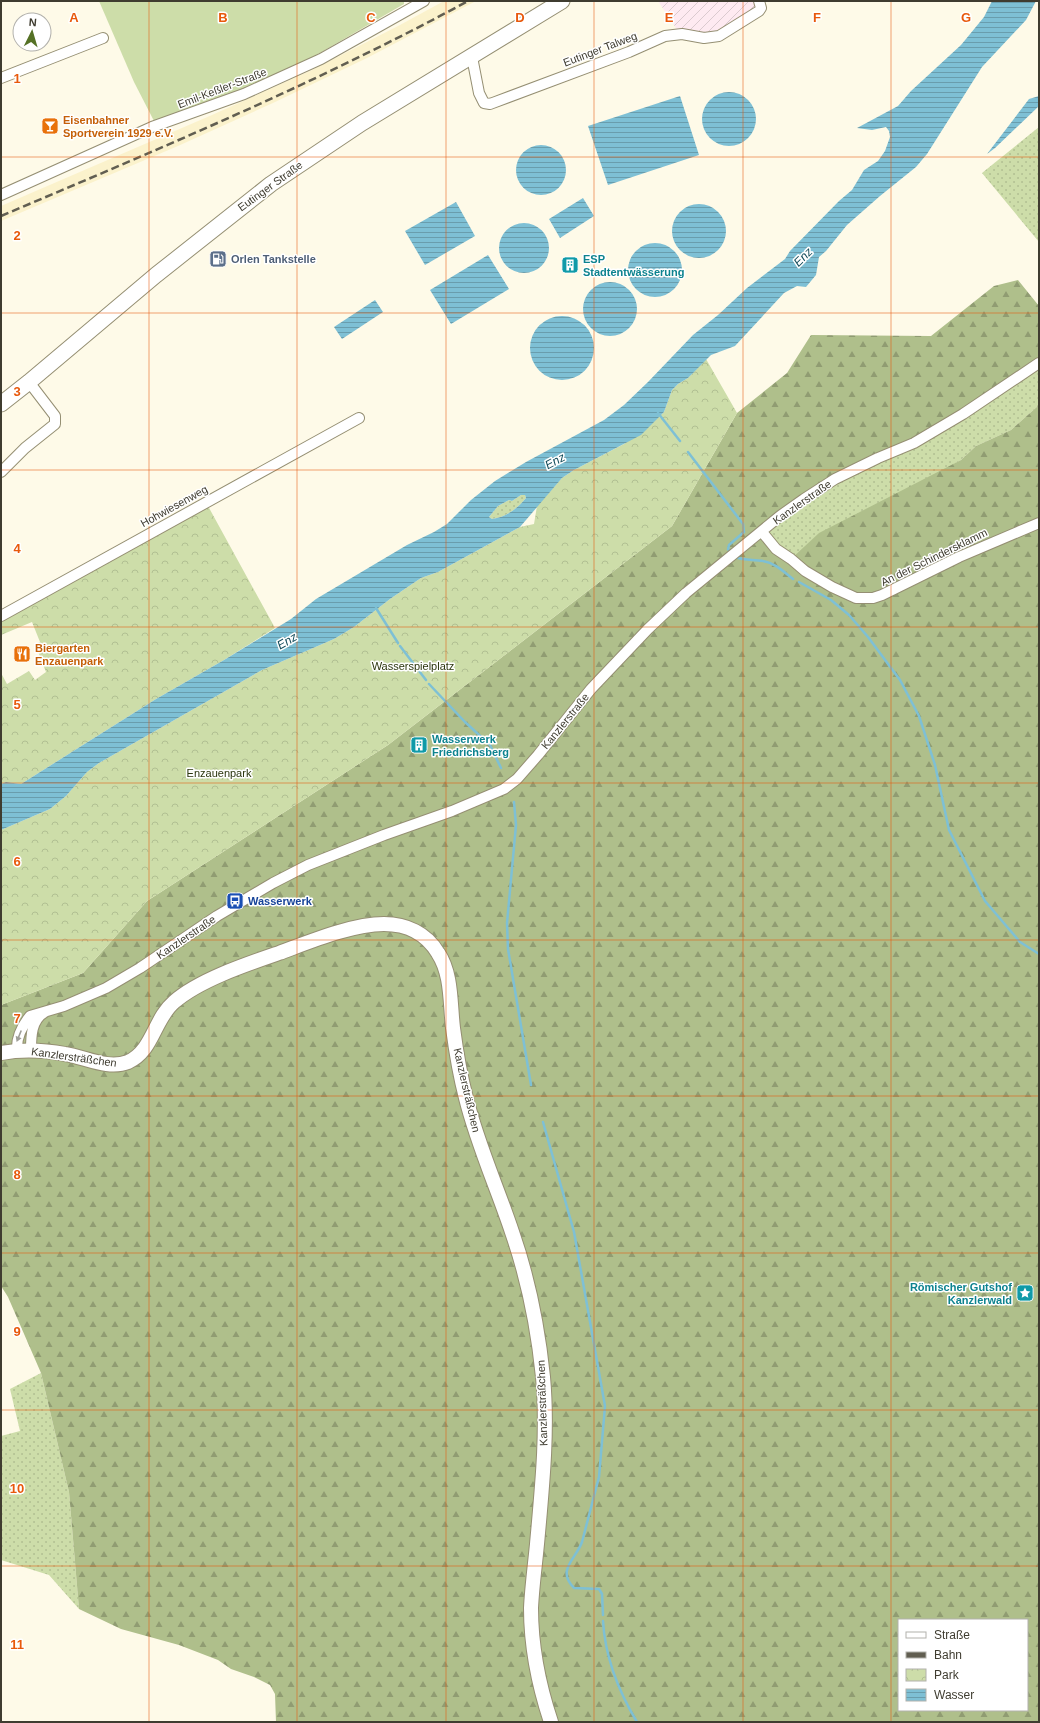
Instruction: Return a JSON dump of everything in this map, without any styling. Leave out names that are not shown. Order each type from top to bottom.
[{"type":"main road","name":"Eutinger Straße","points":[[1,391],[36,364],[210,218],[266,176],[356,116],[544,1]]},
{"type":"main road","name":"Eutinger Straße","points":[[1,404],[30,382],[184,252],[271,184],[362,123],[562,1]]},
{"type":"main road","name":"Kanzlersträßchen","points":[[24,1051],[68,1054],[104,1063],[124,1063],[136,1057],[143,1050],[161,1018],[174,1001],[212,979],[257,961],[309,942],[372,924],[405,926],[421,934],[432,943],[440,955],[447,976],[458,1062],[467,1102],[476,1132],[515,1242],[525,1276],[539,1342],[543,1377],[545,1435],[544,1469],[531,1609],[537,1668],[542,1693],[551,1722]]},
{"type":"main road","points":[[1,1054],[24,1051]]},
{"type":"street","name":"Emil-Keßler-Straße","points":[[1,195],[152,127],[244,94],[321,59],[424,1]]},
{"type":"street","name":"Eutinger Talweg","points":[[472,57],[481,98],[486,104],[495,104],[521,91],[629,52],[659,38],[678,34],[704,38],[719,36],[759,11],[761,8],[760,1]]},
{"type":"street","points":[[1,78],[103,38]]},
{"type":"street","name":"Kanzlerstraße","points":[[50,1009],[36,1020],[31,1038],[24,1051],[16,1043],[18,1036],[30,1016],[50,1009],[64,1006],[106,988],[140,968],[217,916],[273,883],[308,865],[384,835],[452,811],[504,789],[517,779],[591,689],[648,629],[686,593],[780,516],[835,479],[878,458],[914,443],[963,414],[1039,364]]},
{"type":"street","points":[[1,472],[25,448],[55,424],[55,416],[30,382]]},
{"type":"street","name":"Hohwiesenweg","points":[[1,616],[359,418]]},
{"type":"street","name":"An der Schindersklamm","points":[[762,532],[776,549],[791,559],[805,572],[846,594],[863,599],[882,596],[959,557],[1039,523]]},
{"type":"shaded area","points":[[444,1],[476,1],[367,58],[273,103],[178,146],[1,221],[1,206],[312,70]]},
{"type":"shaded area","points":[[658,1],[755,1],[756,7],[736,21],[714,32],[698,35],[678,31]]},
{"type":"green space","points":[[99,1],[404,1],[404,4],[313,57],[240,90],[154,121],[134,82]]},
{"type":"green space","points":[[1039,127],[1039,242],[982,173]]},
{"type":"green space","points":[[1018,280],[1039,306],[1039,363],[963,414],[835,479],[762,532],[791,559],[819,533],[961,460],[976,446],[1011,430],[1039,405],[1039,1722],[276,1722],[275,1694],[270,1685],[254,1677],[231,1669],[218,1660],[179,1645],[121,1629],[79,1609],[69,1492],[41,1373],[8,1297],[1,1286],[1,1005],[83,973],[147,901],[388,745],[672,526],[737,413],[787,373],[811,335],[931,336],[994,286]]},
{"type":"green space","name":"Enzauenpark","points":[[706,359],[737,413],[672,526],[388,745],[147,901],[83,973],[1,1005],[1,830],[50,809],[66,796],[87,772],[99,763],[262,670],[334,639],[354,627],[390,599],[421,578],[438,572],[520,527],[534,524],[537,506],[562,478],[574,470],[624,444],[656,419],[664,412],[672,390],[688,378]]},
{"type":"green space","points":[[1039,363],[1039,405],[1011,430],[976,446],[961,460],[791,559],[762,532],[780,516]]},
{"type":"green space","points":[[521,495],[525,495],[526,498],[511,512],[497,518],[492,519],[489,517],[498,506],[509,500],[512,501]]},
{"type":"green space","points":[[208,506],[275,628],[224,660],[156,699],[21,784],[6,782],[1,784],[1,673],[7,684],[29,671],[35,680],[46,672],[35,644],[40,642],[32,622],[1,635],[1,620]]},
{"type":"green space","points":[[41,1373],[69,1492],[79,1609],[49,1575],[1,1560],[1,1436],[20,1431],[10,1389]]},
{"type":"water","name":"Enz","points":[[992,1],[1036,1],[1026,20],[982,67],[927,154],[916,167],[847,225],[826,251],[819,257],[816,275],[806,287],[797,286],[784,293],[735,346],[711,355],[688,378],[678,384],[672,390],[664,412],[641,435],[574,470],[562,478],[520,527],[438,572],[421,578],[390,599],[354,627],[334,639],[262,670],[99,763],[87,772],[66,796],[50,809],[1,830],[1,784],[6,782],[21,784],[156,699],[291,619],[316,599],[407,545],[447,524],[471,500],[495,481],[526,462],[604,420],[624,405],[693,335],[718,315],[747,288],[785,259],[790,251],[839,201],[852,190],[864,170],[878,161],[885,151],[890,137],[889,131],[886,127],[872,130],[857,128],[898,106],[911,91],[961,45],[984,17]],"holes":[[[521,495],[525,495],[526,498],[511,512],[497,518],[492,519],[489,517],[498,506],[509,500],[512,501]]]},
{"type":"water","points":[[724,92],[734,92],[744,96],[752,104],[756,114],[756,124],[752,134],[744,142],[734,146],[724,146],[714,142],[706,134],[702,124],[702,114],[706,104],[714,96]]},
{"type":"water","points":[[680,96],[699,155],[608,185],[588,126]]},
{"type":"water","points":[[1039,96],[1039,106],[987,154],[1029,99]]},
{"type":"water","points":[[536,145],[546,145],[559,152],[566,165],[566,175],[559,188],[546,195],[536,195],[527,191],[520,184],[516,175],[516,165],[520,156],[527,149]]},
{"type":"water","points":[[583,198],[594,216],[560,238],[549,219]]},
{"type":"water","points":[[456,202],[475,236],[425,265],[405,231]]},
{"type":"water","points":[[694,204],[704,204],[714,208],[722,216],[726,226],[726,236],[722,246],[714,254],[704,258],[694,258],[684,254],[676,246],[672,236],[672,226],[676,216],[684,208]]},
{"type":"water","points":[[519,223],[529,223],[542,230],[549,243],[549,253],[542,266],[529,273],[519,273],[510,269],[503,262],[499,253],[499,243],[503,234],[510,227]]},
{"type":"water","points":[[650,243],[660,243],[670,247],[678,255],[682,265],[682,275],[678,285],[670,293],[660,297],[650,297],[640,293],[632,285],[628,275],[628,265],[632,255],[640,247]]},
{"type":"water","points":[[488,255],[509,289],[451,324],[430,290]]},
{"type":"water","points":[[605,282],[615,282],[625,286],[633,294],[637,304],[637,314],[633,324],[625,332],[615,336],[605,336],[595,332],[587,324],[583,314],[583,304],[587,294],[595,286]]},
{"type":"water","points":[[375,300],[383,312],[342,339],[334,327]]},
{"type":"water","points":[[556,316],[568,316],[585,325],[592,336],[594,348],[592,360],[585,371],[568,380],[556,380],[544,375],[535,366],[530,354],[530,342],[535,330],[544,321]]},
{"type":"waterway","points":[[658,413],[680,441]]},
{"type":"waterway","points":[[688,452],[743,524],[744,532],[729,545],[728,549],[730,552]]},
{"type":"waterway","points":[[735,557],[767,562],[779,568],[793,579]]},
{"type":"waterway","points":[[799,582],[831,600],[849,615],[868,637],[900,680],[919,716],[935,765],[949,830],[985,901],[1020,942],[1039,954]]},
{"type":"waterway","points":[[376,608],[398,643]]},
{"type":"waterway","points":[[400,646],[426,680]]},
{"type":"waterway","points":[[429,684],[465,722],[490,745],[501,768]]},
{"type":"waterway","points":[[514,802],[516,825],[507,923],[508,949],[531,1085]]},
{"type":"waterway","points":[[543,1122],[574,1232],[605,1406],[599,1477],[582,1542],[569,1565],[567,1576],[569,1582],[574,1588],[599,1589],[602,1594],[603,1615]]},
{"type":"waterway","points":[[603,1621],[604,1634],[614,1673],[624,1698],[637,1722]]},
{"type":"railway","points":[[1,216],[178,140],[296,87],[354,60],[468,1]]},
{"type":"place","name":"Eisenbahner Sportverein 1929 e.V.","points":[[50,126]]},
{"type":"place","name":"Orlen Tankstelle","points":[[218,259]]},
{"type":"place","name":"ESP Stadtentwässerung","points":[[570,265]]},
{"type":"place","name":"Biergarten Enzauenpark","points":[[22,654]]},
{"type":"place","name":"Wasserwerk Friedrichsberg","points":[[419,745]]},
{"type":"place","name":"Wasserwerk","points":[[235,901]]},
{"type":"place","name":"Römischer Gutshof Kanzlerwald","points":[[1025,1293]]},
{"type":"park label","name":"Wasserspielplatz","points":[[413,666]]}]
